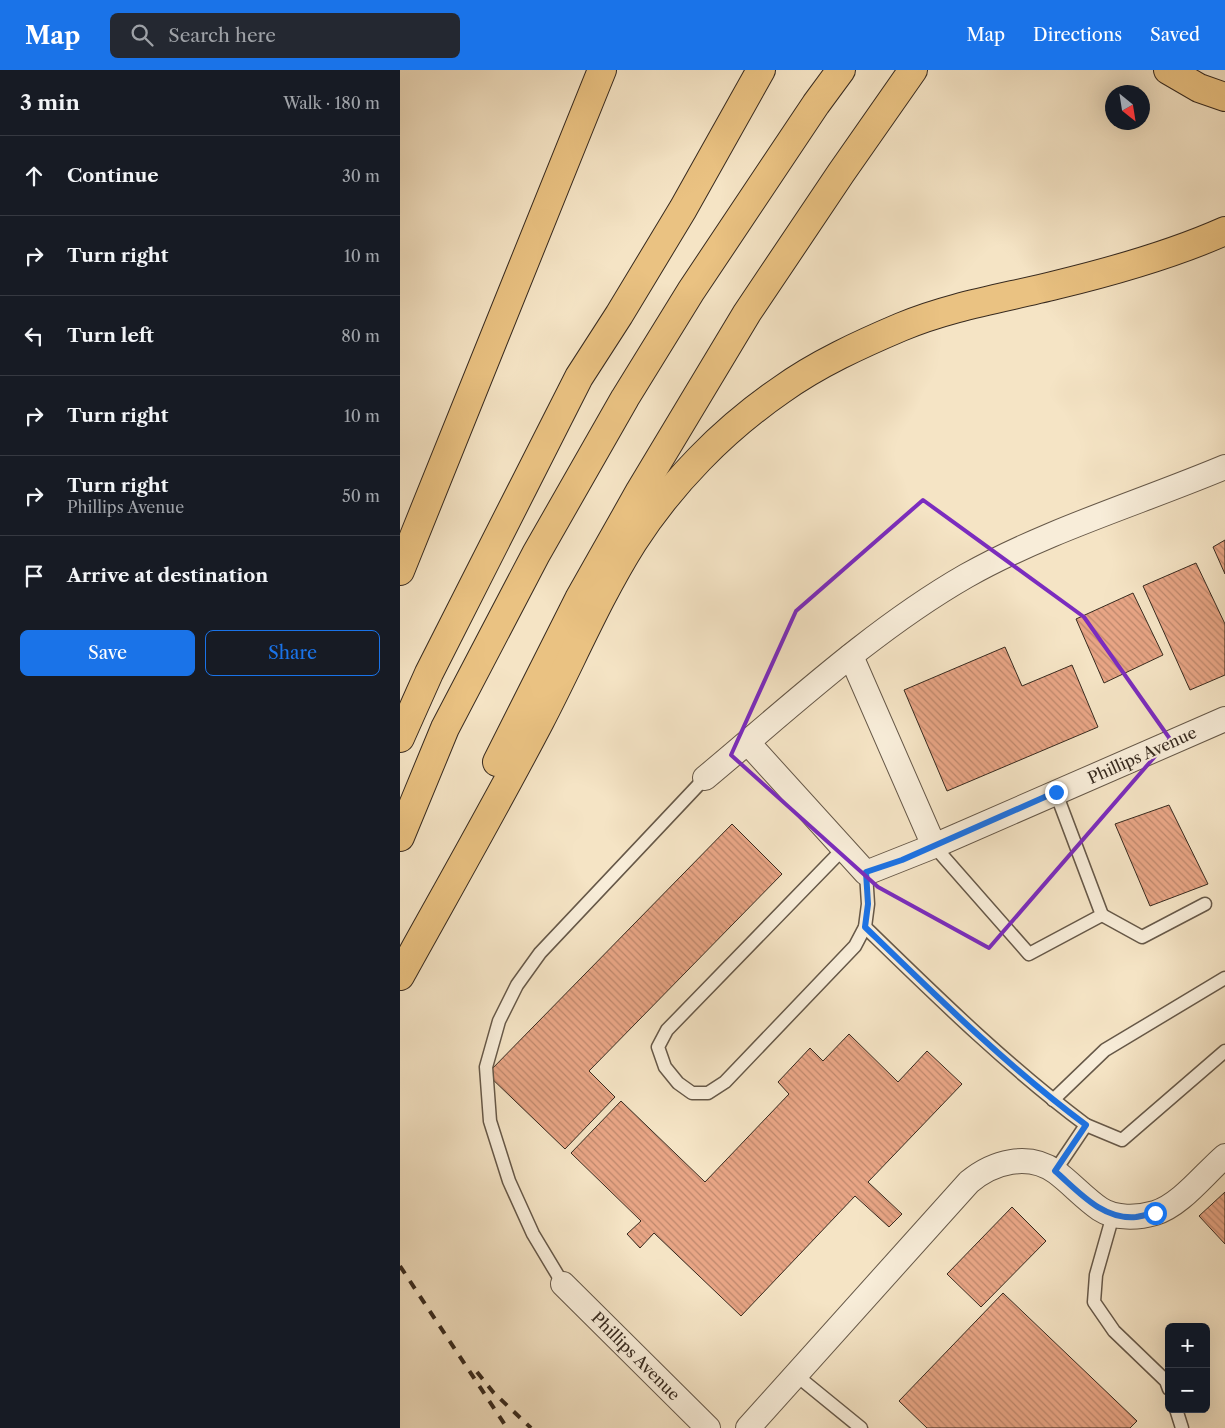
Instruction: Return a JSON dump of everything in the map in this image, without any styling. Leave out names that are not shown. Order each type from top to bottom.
[{"type":"highway","points":[[400,571],[602,70]]},
{"type":"highway","points":[[400,738],[428,673],[579,377],[620,315],[683,210],[761,70]]},
{"type":"highway","points":[[400,837],[445,728],[536,554],[625,398],[691,291],[816,104],[841,70]]},
{"type":"highway","points":[[400,976],[457,844],[579,599],[635,499],[747,313],[841,173],[914,70]]},
{"type":"highway","points":[[1168,70],[1199,88],[1225,97]]},
{"type":"highway","points":[[400,976],[540,722],[611,580],[634,541],[660,504],[704,454],[746,416],[783,388],[848,351],[905,325],[976,303],[1055,286],[1128,267],[1225,230]]},
{"type":"street","points":[[705,778],[852,656],[907,614],[966,576],[1029,544],[1225,468]]},
{"type":"street","points":[[852,656],[934,846]]},
{"type":"street","name":"Phillips Avenue","points":[[866,872],[934,846],[1225,718]]},
{"type":"street","points":[[748,742],[866,872]]},
{"type":"street","points":[[748,1428],[969,1182],[981,1172],[1000,1163],[1020,1160],[1040,1164],[1055,1171],[1100,1209],[1113,1215],[1134,1217],[1155,1213],[1174,1204],[1225,1156]]},
{"type":"street","name":"Phillips Avenue","points":[[564,1284],[708,1428]]},
{"type":"lane","points":[[564,1284],[533,1234],[509,1181],[490,1121],[486,1067],[499,1021],[517,985],[540,953],[705,778]]},
{"type":"lane","points":[[1056,792],[1102,915],[1142,937],[1205,904]]},
{"type":"lane","points":[[934,846],[1029,954],[1102,915]]},
{"type":"lane","points":[[844,848],[667,1030],[658,1047],[665,1066],[678,1083],[692,1093],[708,1093],[725,1082],[856,946],[865,927],[868,904],[866,872]]},
{"type":"lane","points":[[865,927],[938,998],[1053,1100],[1086,1125],[1122,1140],[1225,1051]]},
{"type":"lane","points":[[1053,1100],[1105,1050],[1225,978]]},
{"type":"lane","points":[[1055,1171],[1086,1125]]},
{"type":"lane","points":[[1113,1215],[1096,1275],[1094,1302],[1114,1331],[1165,1380]]},
{"type":"lane","points":[[796,1375],[861,1428]]},
{"type":"lane","points":[[1177,1413],[1182,1428]]},
{"type":"highlighted area","points":[[923,500],[1084,617],[1170,739],[989,948],[878,887],[731,755],[796,611]]},
{"type":"building","points":[[1225,540],[1225,574],[1213,547]]},
{"type":"building","points":[[1196,563],[1225,624],[1225,675],[1190,690],[1143,586]]},
{"type":"building","points":[[1133,593],[1163,655],[1104,683],[1076,619]]},
{"type":"building","points":[[1005,647],[1022,686],[1072,665],[1098,727],[947,791],[904,690]]},
{"type":"building","points":[[1169,805],[1208,884],[1150,906],[1115,824]]},
{"type":"building","points":[[732,824],[782,874],[589,1071],[615,1097],[565,1149],[487,1074]]},
{"type":"building","points":[[849,1034],[898,1082],[927,1051],[962,1084],[868,1182],[902,1214],[889,1227],[855,1196],[741,1316],[654,1233],[640,1248],[627,1234],[641,1221],[571,1153],[621,1101],[705,1182],[789,1094],[778,1082],[810,1048],[823,1061]]},
{"type":"building","points":[[1225,1192],[1225,1244],[1199,1216]]},
{"type":"building","points":[[1012,1207],[1046,1241],[981,1307],[947,1274]]},
{"type":"building","points":[[1003,1293],[1137,1421],[1130,1428],[927,1428],[899,1401]]},
{"type":"railway","points":[[400,1266],[507,1428]]},
{"type":"railway","points":[[477,1372],[493,1392],[531,1428]]},
{"type":"route","points":[[1056,792],[902,860],[866,872],[868,904],[865,927],[938,998],[1008,1061],[1053,1100],[1086,1125],[1055,1171],[1100,1209],[1113,1215],[1134,1217],[1155,1213]]}]
